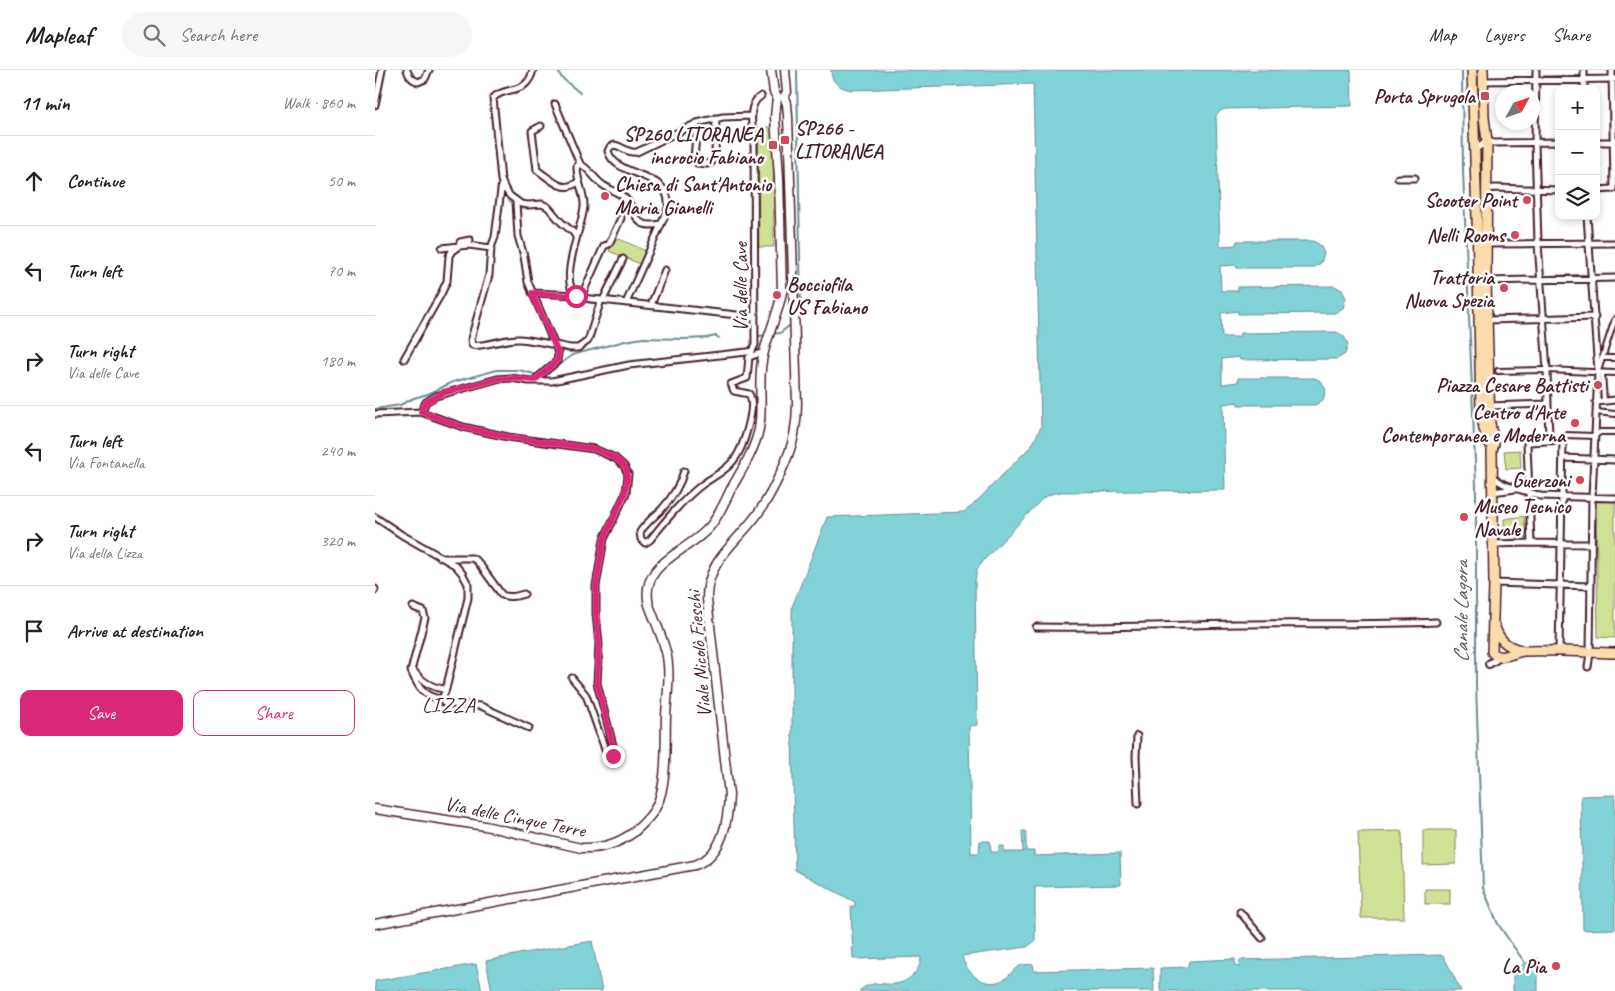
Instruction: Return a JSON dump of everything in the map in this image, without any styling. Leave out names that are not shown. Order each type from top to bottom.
[{"type":"main road","name":"Viale Nicolò Fieschi","points":[[375,924],[695,865],[714,852],[720,840],[727,819],[729,795],[707,587],[709,577],[727,548],[763,507],[787,458],[794,437],[796,420],[787,104],[775,94],[771,70]]},
{"type":"main road","points":[[785,70],[787,94],[775,94],[778,85],[783,85],[786,88]]},
{"type":"main road","points":[[1472,70],[1481,410],[1484,428],[1492,450]]},
{"type":"main road","points":[[1483,70],[1484,117],[1487,141],[1486,281],[1489,406],[1494,444],[1492,450],[1494,583],[1492,648],[1495,656],[1526,651],[1615,653]]},
{"type":"main road","name":"Via delle Cinque Terre","points":[[375,809],[485,826],[581,848],[595,849],[626,838],[643,824],[656,807],[665,768],[668,664],[663,642],[647,600],[648,584],[661,564],[670,556],[691,544],[711,525],[753,449],[759,429],[760,387],[764,352],[779,307],[781,292],[775,94]]},
{"type":"main road","points":[[1494,622],[1498,635],[1508,650],[1503,656]]},
{"type":"main road","points":[[1492,648],[1498,641],[1526,651]]},
{"type":"street","points":[[375,105],[382,70]]},
{"type":"street","points":[[407,70],[412,80],[418,82],[425,79],[429,70]]},
{"type":"street","points":[[533,70],[529,81],[524,85],[493,98],[502,182],[495,237],[491,248],[489,274],[471,343],[477,346],[501,340],[518,339],[578,348],[587,341],[602,300],[623,259]]},
{"type":"street","points":[[1536,70],[1536,190],[1547,370],[1549,440]]},
{"type":"street","points":[[1584,70],[1584,85]]},
{"type":"street","points":[[1600,190],[1615,189],[1613,70]]},
{"type":"street","points":[[1484,81],[1614,79]]},
{"type":"street","name":"Via delle Cave","points":[[421,412],[426,402],[443,393],[497,379],[553,381],[629,365],[754,349],[754,142],[752,116],[753,104],[761,96]]},
{"type":"street","points":[[555,104],[580,164],[604,186],[624,197],[634,216],[639,221],[649,225],[661,224]]},
{"type":"street","points":[[626,303],[653,245],[669,201],[668,194],[658,183],[615,161],[608,151],[609,147],[614,145],[632,153],[637,152],[697,123],[716,118],[752,116]]},
{"type":"street","points":[[697,123],[694,159],[697,163],[707,164],[712,162],[715,155],[716,118]]},
{"type":"street","points":[[537,170],[532,131],[541,126]]},
{"type":"street","points":[[1475,150],[1487,141],[1494,143],[1555,142]]},
{"type":"street","points":[[1600,142],[1615,142]]},
{"type":"street","points":[[578,296],[573,292],[570,279],[571,257],[584,206],[576,167],[580,164]]},
{"type":"street","points":[[529,170],[537,170],[563,187],[569,188],[579,181]]},
{"type":"street","points":[[1398,178],[1415,178]]},
{"type":"street","points":[[502,182],[510,196],[517,202],[528,205],[541,204],[548,207],[561,222],[569,227],[576,238]]},
{"type":"street","points":[[1487,189],[1555,190]]},
{"type":"street","points":[[517,202],[518,236],[524,256],[528,282],[558,353],[557,361],[536,379]]},
{"type":"street","points":[[578,296],[604,246],[609,244],[621,218]]},
{"type":"street","points":[[1587,220],[1604,401]]},
{"type":"street","points":[[569,227],[581,221]]},
{"type":"street","points":[[404,359],[447,281],[449,256],[459,246],[460,242],[470,240]]},
{"type":"street","points":[[1487,244],[1615,242]]},
{"type":"street","points":[[442,248],[469,244],[491,248]]},
{"type":"street","points":[[651,305],[665,270]]},
{"type":"street","points":[[1486,281],[1615,278]]},
{"type":"street","points":[[532,293],[578,296],[755,317]]},
{"type":"street","points":[[1487,320],[1595,318]]},
{"type":"street","points":[[1588,667],[1590,653],[1591,497],[1596,402],[1602,358],[1614,327],[1615,319]]},
{"type":"street","points":[[684,471],[674,494],[641,530],[640,538],[645,543],[651,540],[686,499],[703,484],[727,468],[739,452],[747,431],[751,397],[749,394],[734,391],[731,384],[747,378],[749,357],[764,352]]},
{"type":"street","points":[[1602,358],[1615,358]]},
{"type":"street","points":[[1498,372],[1547,370],[1615,374]]},
{"type":"street","points":[[1596,402],[1615,400]]},
{"type":"street","points":[[1489,406],[1548,404]]},
{"type":"street","points":[[375,414],[421,412],[463,427],[509,437],[595,449],[615,458],[624,466],[628,474],[625,493],[604,539],[596,586],[599,644],[597,683],[614,749],[611,758],[607,755],[587,695],[572,678]]},
{"type":"street","points":[[1596,412],[1615,414]]},
{"type":"street","points":[[1559,652],[1563,440],[1565,436],[1594,436],[1600,432],[1615,432]]},
{"type":"street","points":[[1531,543],[1527,444],[1530,442],[1563,440]]},
{"type":"street","points":[[1563,458],[1615,460]]},
{"type":"street","points":[[1492,476],[1499,482],[1540,496],[1615,498]]},
{"type":"street","points":[[1492,492],[1519,489]]},
{"type":"street","points":[[375,517],[402,535],[455,565],[463,573],[468,584],[468,598],[446,689],[441,699]]},
{"type":"street","points":[[1493,544],[1591,544]]},
{"type":"street","points":[[445,558],[472,558],[502,595],[514,597],[525,594]]},
{"type":"street","points":[[1494,583],[1591,586]]},
{"type":"street","points":[[413,607],[423,612],[425,618],[411,671],[425,694],[431,698],[441,699],[444,703],[448,704],[481,706],[529,728]]},
{"type":"street","points":[[1036,627],[1436,622]]},
{"type":"street","points":[[411,667],[427,683],[441,689],[446,689]]},
{"type":"street","points":[[1137,736],[1138,804]]},
{"type":"street","points":[[1240,912],[1262,938]]},
{"type":"green space","points":[[758,127],[773,127],[774,247],[759,247]]},
{"type":"green space","points":[[615,237],[646,251],[640,264],[609,251]]},
{"type":"green space","points":[[1520,450],[1521,468],[1506,469],[1504,451]]},
{"type":"green space","points":[[1596,501],[1615,501],[1615,638],[1598,637]]},
{"type":"green space","points":[[1524,516],[1526,537],[1504,537],[1504,519]]},
{"type":"green space","points":[[1423,830],[1456,830],[1456,864],[1423,865]]},
{"type":"green space","points":[[1402,831],[1404,918],[1361,918],[1358,832]]},
{"type":"green space","points":[[1425,889],[1450,889],[1450,904],[1425,904]]},
{"type":"water","points":[[831,70],[1351,70],[1352,106],[1225,109],[1216,115],[1220,246],[1236,245],[1237,241],[1313,241],[1320,245],[1324,253],[1321,263],[1313,268],[1237,268],[1236,265],[1220,266],[1221,291],[1238,291],[1238,287],[1335,286],[1342,290],[1346,298],[1343,308],[1335,313],[1238,314],[1238,311],[1221,313],[1222,337],[1239,337],[1240,333],[1336,332],[1344,336],[1348,344],[1345,354],[1337,359],[1240,360],[1239,357],[1222,359],[1222,384],[1238,382],[1238,378],[1315,378],[1322,382],[1326,390],[1323,400],[1315,405],[1238,405],[1238,402],[1223,404],[1225,490],[1061,492],[1051,494],[1043,498],[984,560],[977,570],[975,581],[977,725],[969,726],[971,853],[979,853],[980,841],[990,841],[991,852],[999,852],[999,846],[1004,846],[1004,852],[1023,852],[1022,831],[1026,831],[1026,851],[1034,851],[1034,856],[1120,853],[1121,885],[1035,887],[1035,941],[1027,947],[962,956],[964,962],[977,978],[989,982],[1003,980],[1020,966],[1033,964],[1034,971],[1153,968],[1154,991],[859,991],[873,984],[903,982],[916,972],[921,957],[853,959],[851,906],[855,906],[855,902],[795,870],[792,607],[827,517],[964,512],[1032,445],[1041,427],[1033,84],[851,90],[834,81]]},
{"type":"water","points":[[1615,795],[1615,929],[1583,930],[1581,796]]},
{"type":"water","points":[[592,941],[602,991],[492,991],[486,961]]},
{"type":"water","points":[[1441,955],[1444,957],[1461,991],[1160,991],[1160,968],[1188,967],[1189,961],[1235,959],[1235,966],[1239,967],[1240,960]]},
{"type":"water","points":[[1538,958],[1538,991],[1513,991],[1513,969]]},
{"type":"water","points":[[476,964],[482,991],[375,991],[375,981]]},
{"type":"waterway","points":[[557,70],[562,78],[580,93]]},
{"type":"waterway","points":[[797,70],[801,316]]},
{"type":"waterway","name":"Canale Lagora","points":[[1462,70],[1463,171],[1476,486],[1476,684],[1483,888],[1498,924],[1525,963]]},
{"type":"waterway","points":[[771,334],[780,333],[789,326]]},
{"type":"waterway","points":[[760,336],[766,335]]},
{"type":"waterway","points":[[375,409],[400,405],[453,382],[497,370],[519,370],[542,376],[546,375],[572,355],[625,341],[643,338],[684,339],[716,336],[719,338]]},
{"type":"tunnel","points":[[761,96],[769,93]]},
{"type":"place","name":"Porta Sprugola","points":[[1485,96]]},
{"type":"place","name":"SP266 - LITORANEA","points":[[785,140]]},
{"type":"place","name":"SP260 LITORANEA incrocio Fabiano","points":[[773,145]]},
{"type":"place","name":"Chiesa di Sant'Antonio Maria Gianelli","points":[[605,196]]},
{"type":"place","name":"Scooter Point","points":[[1527,200]]},
{"type":"place","name":"Nelli Rooms","points":[[1515,235]]},
{"type":"place","name":"Trattoria Nuova Spezia","points":[[1504,288]]},
{"type":"place","name":"Bocciofila US Fabiano","points":[[777,295]]},
{"type":"place","name":"Piazza Cesare Battisti","points":[[1598,385]]},
{"type":"place","name":"Centro d'Arte Contemporanea e Moderna","points":[[1575,423]]},
{"type":"place","name":"Guerzoni","points":[[1580,480]]},
{"type":"place","name":"Museo Tecnico Navale","points":[[1464,517]]},
{"type":"place","name":"La Pia","points":[[1556,966]]},
{"type":"district","name":"LIZZA","points":[[449,705]]},
{"type":"route","points":[[576,296],[532,293],[558,353],[557,361],[535,380],[497,379],[443,393],[426,402],[421,412],[463,427],[509,437],[595,449],[615,458],[627,471],[625,493],[604,539],[596,586],[599,644],[597,683],[614,749],[613,756]]}]
